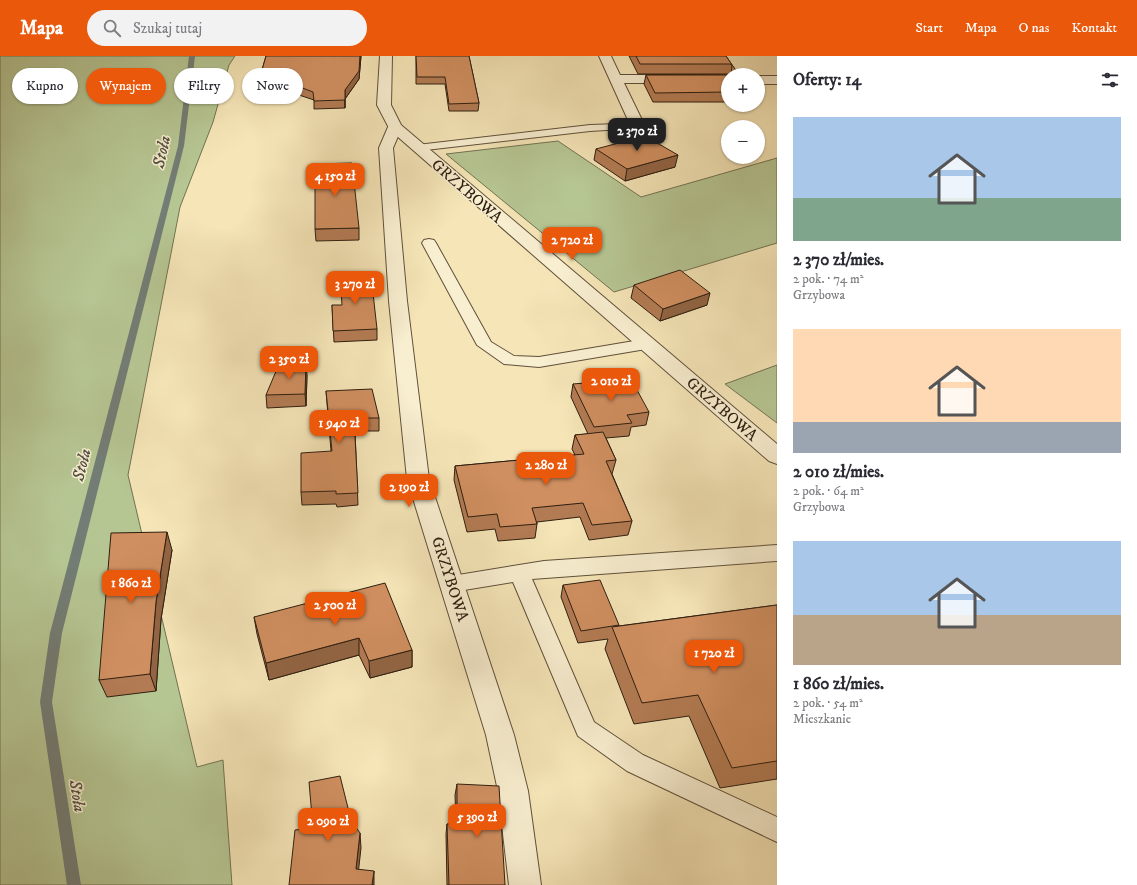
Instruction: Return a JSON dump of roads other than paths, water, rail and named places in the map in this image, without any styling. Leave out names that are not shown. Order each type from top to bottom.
[{"type":"street","name":"GRZYBOWA","points":[[386,56],[384,105],[395,127],[417,148],[777,456]]},
{"type":"street","points":[[605,56],[635,120],[631,125],[619,127]]},
{"type":"street","points":[[616,79],[721,79]]},
{"type":"street","points":[[765,80],[777,80]]},
{"type":"street","name":"GRZYBOWA","points":[[395,127],[386,148],[398,301],[418,479],[500,735],[513,791],[525,885]]},
{"type":"lane","points":[[417,148],[590,128],[619,127]]},
{"type":"lane","points":[[429,243],[485,345],[510,361],[539,362],[646,344]]},
{"type":"lane","points":[[452,584],[544,569],[777,553]]},
{"type":"lane","points":[[519,573],[586,729],[634,763],[777,830]]},
{"type":"waterway","name":"Stoła","points":[[74,885],[46,702],[56,633],[181,146],[192,56]]}]
